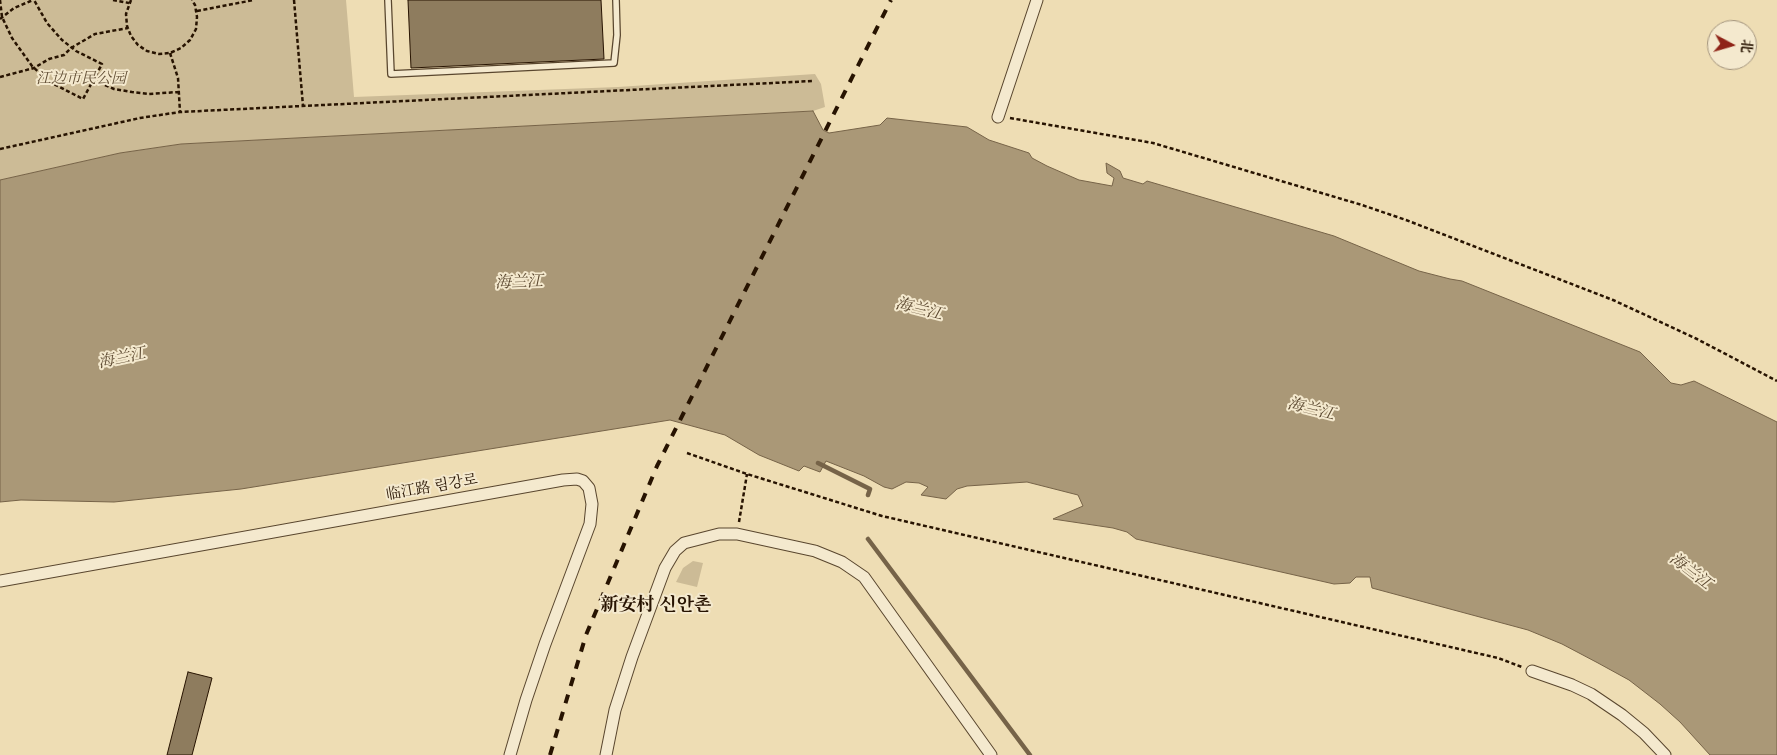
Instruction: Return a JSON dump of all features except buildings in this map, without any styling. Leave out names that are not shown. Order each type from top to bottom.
[{"type":"street","points":[[998,116],[1037,0]]},
{"type":"street","name":"临江路 림강로","points":[[0,581],[563,480],[577,479],[583,481],[589,488],[592,504],[590,524],[545,644],[510,755]]},
{"type":"street","points":[[606,755],[615,710],[632,657],[665,568],[675,551],[684,543],[719,534],[737,534],[815,551],[842,562],[864,577],[991,755]]},
{"type":"street","points":[[1532,670],[1591,694],[1644,733],[1665,755]]},
{"type":"lane","points":[[388,0],[391,74],[614,63],[617,35],[616,0]]},
{"type":"path","points":[[0,0],[1,18],[12,38],[34,68],[48,81],[83,99],[102,64],[90,60],[62,40],[47,23],[34,0],[14,8],[1,18]]},
{"type":"path","points":[[113,0],[130,2],[126,14],[131,36],[138,45],[148,51],[159,54],[170,53],[181,48],[190,40],[196,29],[198,17],[192,0]]},
{"type":"path","points":[[196,11],[254,0]]},
{"type":"path","points":[[294,0],[304,106]]},
{"type":"path","points":[[0,76],[34,68],[49,59],[64,55],[71,48],[95,34],[128,28]]},
{"type":"path","points":[[170,53],[178,78],[180,112]]},
{"type":"path","points":[[93,80],[114,89],[132,92],[149,94],[178,92]]},
{"type":"path","points":[[0,149],[140,118],[180,112],[812,80]]},
{"type":"path","points":[[998,116],[1153,143],[1362,205],[1461,240],[1612,300],[1688,335],[1777,382]]},
{"type":"path","points":[[686,453],[882,516],[1498,658],[1532,670]]},
{"type":"path","points":[[737,534],[747,474]]},
{"type":"green space","name":"江边市民公园","points":[[0,0],[346,0],[354,97],[618,87],[815,74],[821,84],[825,107],[813,111],[181,144],[120,153],[0,180]]},
{"type":"green space","points":[[693,561],[703,563],[697,587],[676,582],[683,568]]},
{"type":"water","name":"海兰江","points":[[813,111],[823,130],[829,133],[880,125],[887,118],[967,127],[989,140],[1029,153],[1032,158],[1079,180],[1112,186],[1114,178],[1107,173],[1106,163],[1120,171],[1123,178],[1143,184],[1147,181],[1334,236],[1419,271],[1462,281],[1640,352],[1671,383],[1681,385],[1694,381],[1777,422],[1777,755],[1710,755],[1680,722],[1629,680],[1562,644],[1528,630],[1372,588],[1370,577],[1356,577],[1350,583],[1334,584],[1136,539],[1127,532],[1113,528],[1053,519],[1083,506],[1078,495],[1027,482],[967,486],[957,489],[946,499],[921,495],[928,487],[919,483],[906,482],[892,489],[884,487],[864,476],[826,461],[820,472],[804,466],[799,471],[759,455],[725,435],[670,420],[241,489],[114,502],[21,500],[0,502],[0,180],[120,153],[181,144]]},
{"type":"waterway","points":[[818,463],[870,489],[868,495]]},
{"type":"waterway","points":[[868,539],[1030,755]]},
{"type":"railway","points":[[550,755],[586,635],[657,466],[891,0]]},
{"type":"district","name":"新安村 신안촌","points":[[656,606]]}]
